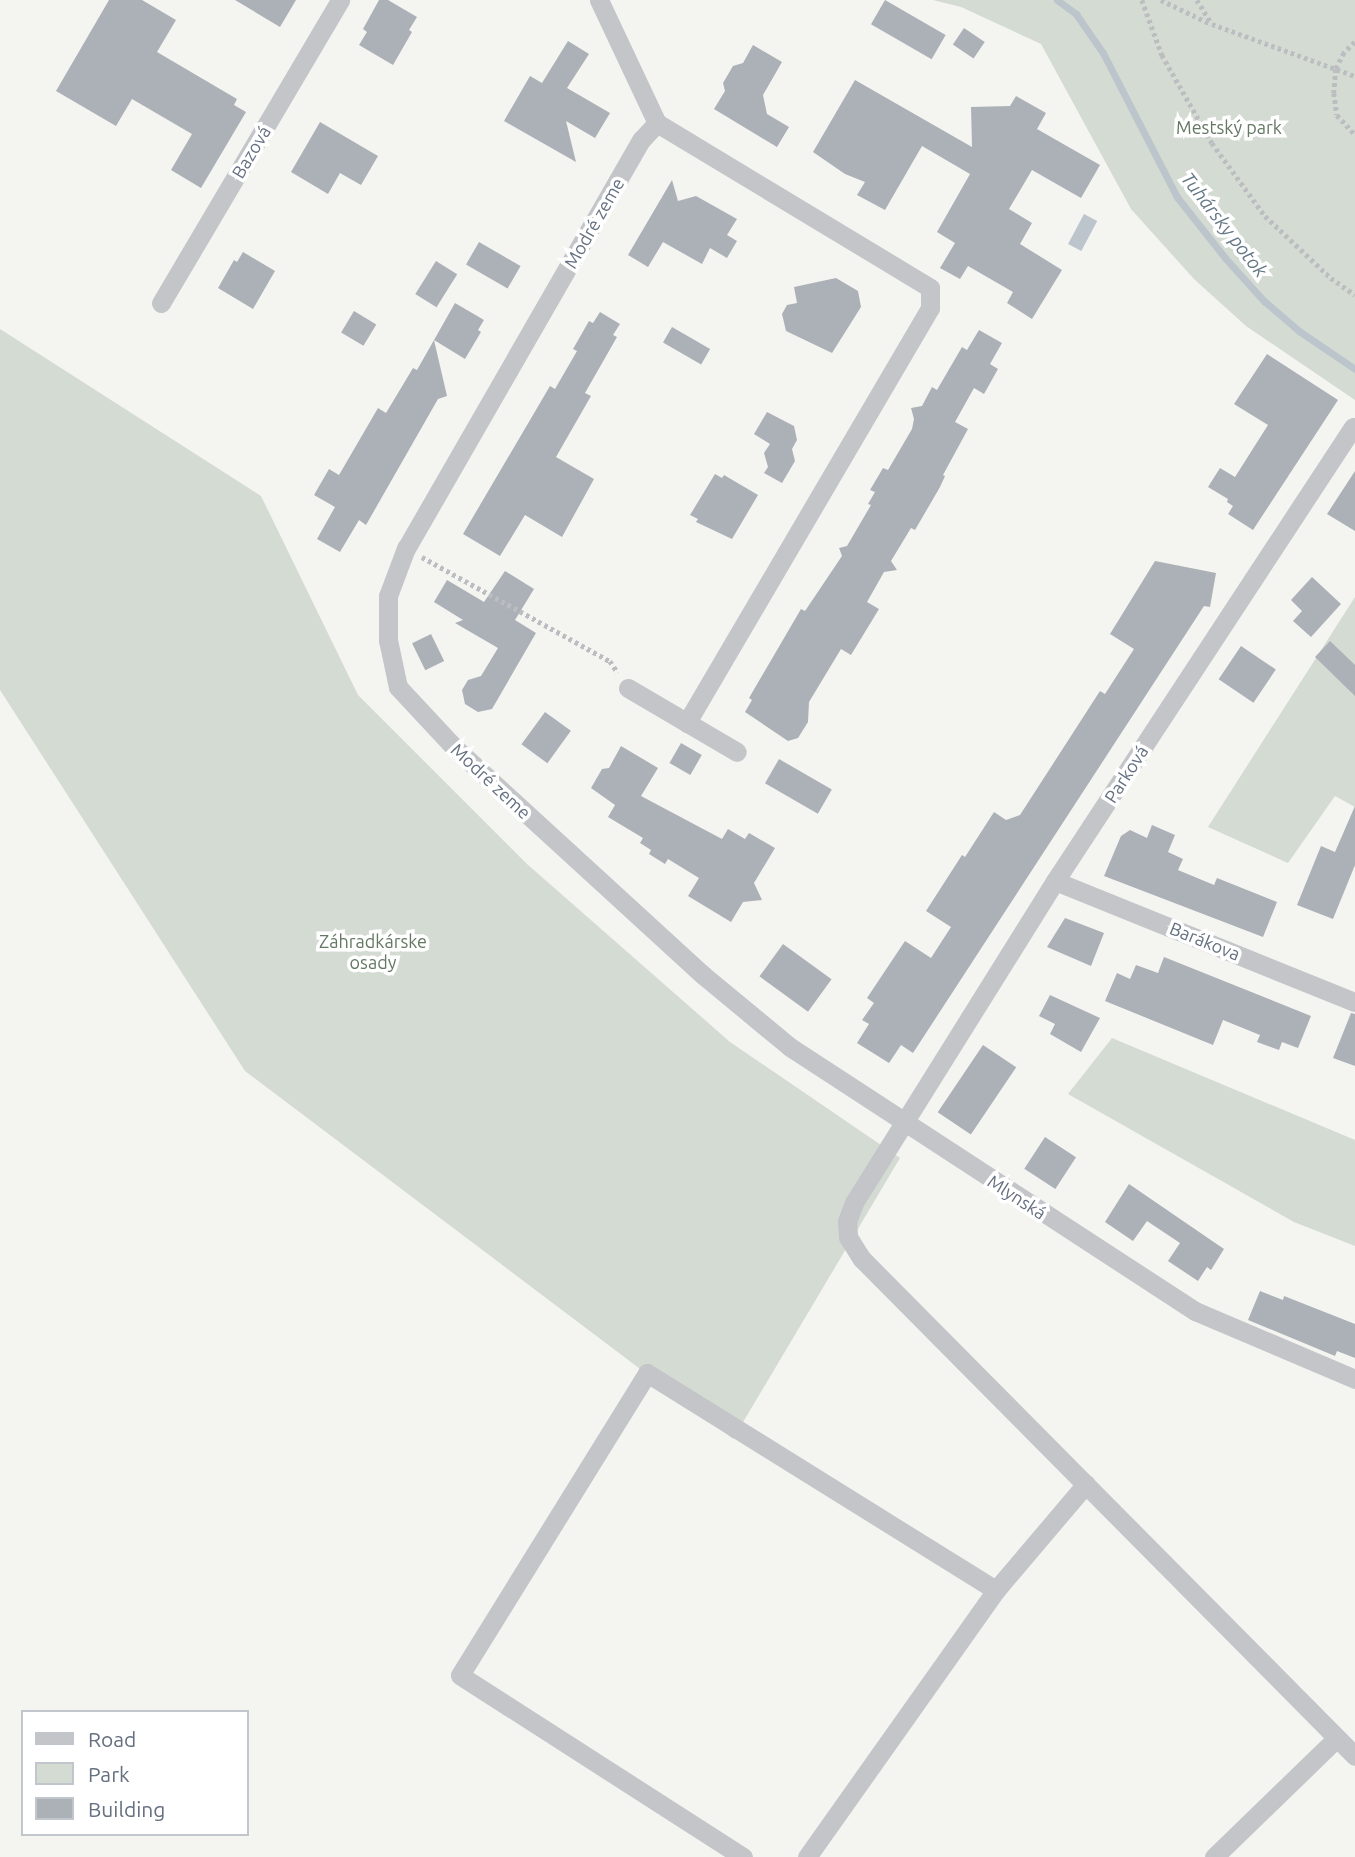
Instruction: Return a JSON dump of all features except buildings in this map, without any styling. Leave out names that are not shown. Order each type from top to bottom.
[{"type":"street","name":"Bazová","points":[[161,303],[340,0]]},
{"type":"street","points":[[599,0],[657,123],[930,288],[930,308],[687,723]]},
{"type":"street","name":"Modré zeme","points":[[657,123],[641,140],[406,548],[388,596],[388,640],[398,687],[454,747],[703,975]]},
{"type":"street","name":"Parková","points":[[1086,1484],[862,1259],[848,1237],[847,1221],[854,1203],[1055,881],[1353,427]]},
{"type":"street","points":[[628,688],[737,752]]},
{"type":"street","name":"Barákova","points":[[1055,881],[1355,1002]]},
{"type":"street","name":"Mlynská","points":[[703,975],[790,1047],[905,1125],[1195,1311],[1355,1379]]},
{"type":"street","points":[[743,1857],[460,1675],[647,1373],[996,1590]]},
{"type":"street","points":[[807,1857],[996,1590],[1086,1484],[1355,1756]]},
{"type":"street","points":[[1214,1857],[1338,1738]]},
{"type":"path","points":[[1142,0],[1162,55],[1220,154],[1265,216],[1331,278],[1355,295]]},
{"type":"path","points":[[1161,0],[1212,24],[1355,76]]},
{"type":"path","points":[[1197,0],[1212,24]]},
{"type":"path","points":[[1355,42],[1344,52],[1336,69],[1334,93],[1337,115],[1355,134]]},
{"type":"path","points":[[406,548],[610,661],[628,688]]},
{"type":"green space","name":"Mestský park","points":[[933,0],[1355,0],[1355,400],[1246,326],[1194,279],[1131,209],[1041,44],[961,7]]},
{"type":"green space","name":"Záhradkárske osady","points":[[0,329],[261,496],[358,695],[527,864],[730,1042],[900,1158],[733,1439],[245,1071],[0,690]]},
{"type":"green space","points":[[1355,597],[1355,807],[1335,796],[1288,863],[1208,827]]},
{"type":"green space","points":[[1112,1038],[1355,1140],[1355,1246],[1294,1222],[1068,1094]]},
{"type":"shaded area","points":[[1084,214],[1097,221],[1081,251],[1068,244]]},
{"type":"waterway","name":"Tuhársky potok","points":[[1057,0],[1076,14],[1103,53],[1177,197],[1226,259],[1264,301],[1299,331],[1355,369]]}]
